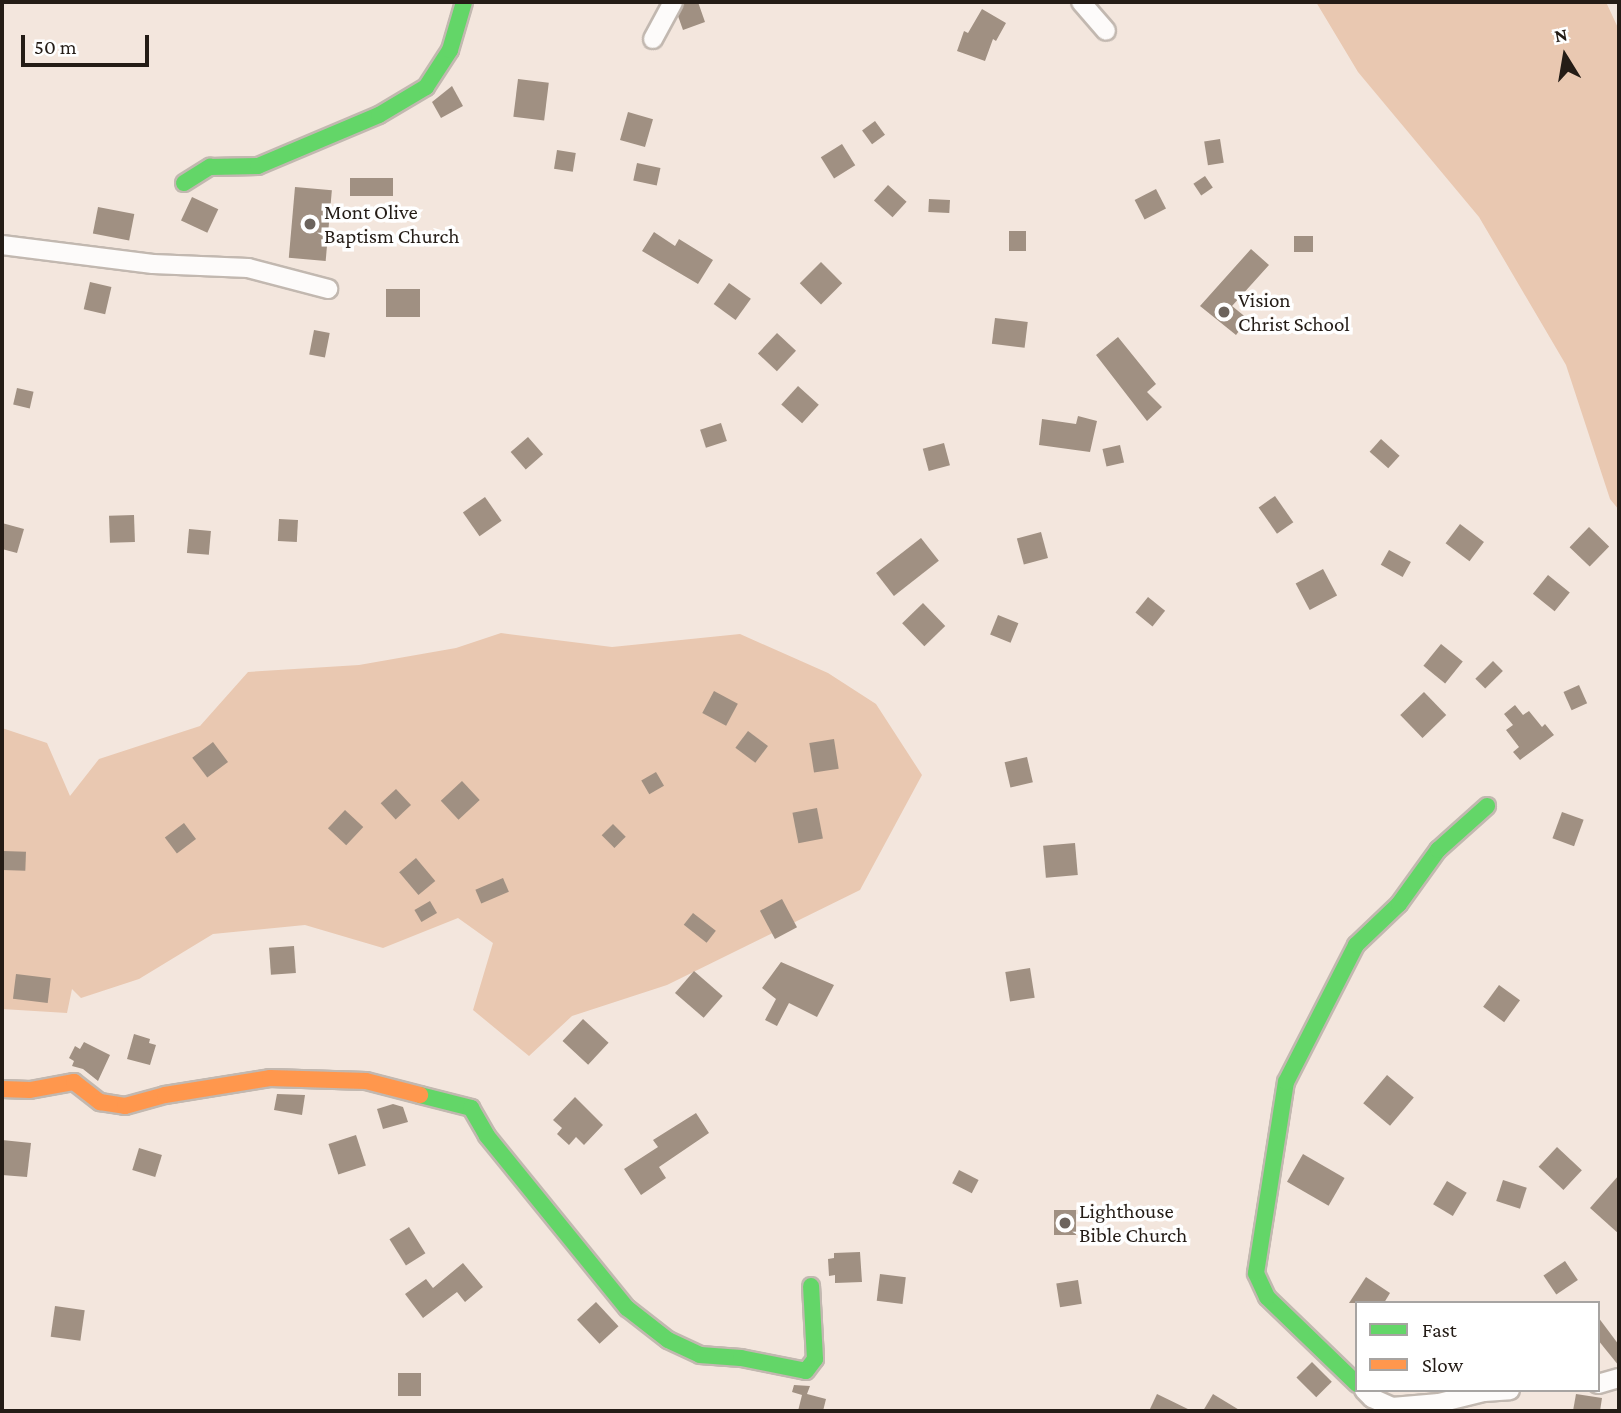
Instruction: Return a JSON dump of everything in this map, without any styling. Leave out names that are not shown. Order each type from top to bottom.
[{"type":"street","points":[[184,183],[210,167],[258,166],[379,115],[426,87],[450,50],[464,2]]},
{"type":"street","points":[[653,39],[673,2]]},
{"type":"street","points":[[1081,2],[1106,31]]},
{"type":"street","points":[[2,245],[153,264],[248,268],[327,289]]},
{"type":"street","points":[[1355,1382],[1266,1297],[1256,1273],[1286,1082],[1356,945],[1399,904],[1438,850],[1487,806]]},
{"type":"street","points":[[2,1089],[30,1090],[74,1082],[100,1102],[125,1107],[165,1096],[270,1078],[366,1081],[471,1108],[486,1136],[627,1308],[668,1340],[700,1355],[741,1358],[806,1371],[815,1359],[811,1286]]},
{"type":"street","points":[[1600,1383],[1619,1378]]},
{"type":"street","points":[[1366,1392],[1372,1398],[1392,1406],[1439,1403],[1484,1392]]},
{"type":"shaded area","points":[[1316,2],[1606,2],[1619,30],[1619,510],[1610,499],[1566,365],[1479,217],[1358,72]]},
{"type":"shaded area","points":[[501,633],[612,647],[740,634],[828,673],[876,704],[922,775],[860,890],[667,985],[572,1016],[529,1056],[473,1010],[493,943],[458,918],[383,948],[305,925],[213,934],[139,979],[81,998],[72,989],[67,1013],[2,1009],[2,728],[47,743],[70,796],[99,759],[200,726],[248,672],[359,665],[456,648]]},
{"type":"building","points":[[684,2],[698,2],[705,22],[683,30],[678,16]]},
{"type":"building","points":[[982,9],[1006,23],[996,41],[993,39],[985,61],[957,51],[964,31],[968,33]]},
{"type":"building","points":[[518,79],[549,83],[544,120],[513,117]]},
{"type":"building","points":[[452,86],[463,106],[441,118],[432,102]]},
{"type":"building","points":[[628,112],[653,119],[645,147],[620,140]]},
{"type":"building","points":[[875,121],[885,135],[872,144],[862,130]]},
{"type":"building","points":[[1220,139],[1224,163],[1208,165],[1204,142]]},
{"type":"building","points":[[842,144],[855,165],[834,178],[821,157]]},
{"type":"building","points":[[557,150],[576,153],[573,172],[554,169]]},
{"type":"building","points":[[637,163],[660,168],[657,186],[633,181]]},
{"type":"building","points":[[1205,176],[1213,188],[1201,195],[1193,184]]},
{"type":"building","points":[[350,178],[393,178],[393,196],[350,196]]},
{"type":"building","points":[[888,185],[907,202],[893,217],[874,201]]},
{"type":"building","name":"Mont Olive Baptism Church","points":[[295,187],[332,190],[326,261],[289,258]]},
{"type":"building","points":[[1156,189],[1166,209],[1145,219],[1135,200]]},
{"type":"building","points":[[192,197],[218,209],[207,233],[181,221]]},
{"type":"building","points":[[929,199],[950,200],[949,213],[928,212]]},
{"type":"building","points":[[98,207],[134,214],[129,241],[93,234]]},
{"type":"building","points":[[1009,231],[1026,231],[1026,251],[1009,251]]},
{"type":"building","points":[[654,232],[675,246],[679,239],[713,260],[698,284],[642,251]]},
{"type":"building","points":[[1294,236],[1313,236],[1313,252],[1294,252]]},
{"type":"building","points":[[1251,249],[1269,265],[1232,306],[1248,319],[1236,335],[1200,306]]},
{"type":"building","points":[[821,262],[842,283],[821,304],[800,283]]},
{"type":"building","points":[[90,282],[111,287],[105,314],[84,309]]},
{"type":"building","points":[[729,283],[751,299],[736,320],[714,304]]},
{"type":"building","points":[[386,289],[420,289],[420,317],[386,317]]},
{"type":"building","points":[[995,318],[1028,322],[1025,348],[992,344]]},
{"type":"building","points":[[314,330],[330,333],[325,358],[309,355]]},
{"type":"building","points":[[777,333],[796,351],[777,371],[758,353]]},
{"type":"building","points":[[1118,337],[1156,384],[1147,392],[1162,407],[1147,421],[1096,355]]},
{"type":"building","points":[[798,386],[819,405],[802,423],[781,405]]},
{"type":"building","points":[[17,388],[34,392],[30,408],[13,405]]},
{"type":"building","points":[[1078,416],[1097,421],[1090,452],[1039,445],[1042,419],[1076,424]]},
{"type":"building","points":[[721,423],[727,441],[706,448],[700,430]]},
{"type":"building","points":[[528,437],[543,454],[526,469],[511,452]]},
{"type":"building","points":[[1381,439],[1400,456],[1388,468],[1370,452]]},
{"type":"building","points":[[944,443],[950,465],[929,471],[923,449]]},
{"type":"building","points":[[1120,445],[1124,463],[1107,467],[1102,449]]},
{"type":"building","points":[[1275,496],[1293,522],[1277,534],[1259,507]]},
{"type":"building","points":[[485,497],[502,521],[480,536],[463,512]]},
{"type":"building","points":[[134,515],[135,542],[110,543],[109,516]]},
{"type":"building","points":[[279,519],[298,520],[297,542],[278,541]]},
{"type":"building","points":[[2,523],[24,529],[17,553],[2,549]]},
{"type":"building","points":[[1460,524],[1484,542],[1470,561],[1446,543]]},
{"type":"building","points":[[1589,527],[1609,546],[1590,567],[1570,547]]},
{"type":"building","points":[[189,529],[211,531],[209,555],[187,553]]},
{"type":"building","points":[[1041,532],[1048,558],[1024,565],[1017,538]]},
{"type":"building","points":[[921,538],[939,561],[894,596],[876,573]]},
{"type":"building","points":[[1389,550],[1411,562],[1403,577],[1381,565]]},
{"type":"building","points":[[1323,569],[1337,595],[1310,610],[1296,584]]},
{"type":"building","points":[[1548,575],[1570,593],[1555,611],[1533,594]]},
{"type":"building","points":[[1148,597],[1165,611],[1153,626],[1135,613]]},
{"type":"building","points":[[923,603],[945,626],[924,646],[902,623]]},
{"type":"building","points":[[998,615],[1018,623],[1011,643],[990,634]]},
{"type":"building","points":[[1441,644],[1463,662],[1445,683],[1423,666]]},
{"type":"building","points":[[1493,661],[1503,671],[1485,689],[1475,679]]},
{"type":"building","points":[[1579,685],[1587,703],[1572,710],[1563,692]]},
{"type":"building","points":[[714,691],[738,704],[726,726],[702,713]]},
{"type":"building","points":[[1424,692],[1446,715],[1422,738],[1400,715]]},
{"type":"building","points":[[1515,705],[1523,715],[1529,711],[1542,727],[1545,724],[1554,735],[1520,760],[1513,752],[1519,747],[1506,730],[1513,725],[1504,714]]},
{"type":"building","points":[[748,731],[768,746],[755,763],[735,748]]},
{"type":"building","points":[[834,739],[839,769],[814,773],[809,743]]},
{"type":"building","points":[[213,742],[228,762],[207,778],[192,758]]},
{"type":"building","points":[[1027,757],[1033,782],[1010,788],[1005,762]]},
{"type":"building","points":[[656,772],[664,786],[649,794],[641,780]]},
{"type":"building","points":[[462,781],[480,800],[459,820],[441,801]]},
{"type":"building","points":[[396,789],[411,805],[396,819],[381,803]]},
{"type":"building","points":[[817,808],[823,838],[798,843],[792,813]]},
{"type":"building","points":[[345,810],[363,827],[346,845],[328,828]]},
{"type":"building","points":[[1562,812],[1584,820],[1574,846],[1552,838]]},
{"type":"building","points":[[184,823],[196,839],[177,853],[165,837]]},
{"type":"building","points":[[613,824],[626,837],[614,848],[602,835]]},
{"type":"building","points":[[1075,843],[1078,875],[1046,878],[1043,846]]},
{"type":"building","points":[[3,851],[26,852],[25,871],[2,870]]},
{"type":"building","points":[[416,858],[435,881],[418,895],[399,872]]},
{"type":"building","points":[[503,878],[509,892],[481,904],[475,890]]},
{"type":"building","points":[[782,899],[797,927],[775,939],[760,911]]},
{"type":"building","points":[[430,901],[437,913],[421,922],[414,910]]},
{"type":"building","points":[[693,913],[716,931],[707,943],[684,925]]},
{"type":"building","points":[[294,946],[296,973],[271,975],[269,948]]},
{"type":"building","points":[[781,962],[834,985],[817,1017],[789,1003],[777,1026],[765,1020],[776,999],[762,988]]},
{"type":"building","points":[[1030,968],[1035,998],[1010,1002],[1005,972]]},
{"type":"building","points":[[694,971],[723,996],[704,1018],[675,993]]},
{"type":"building","points":[[16,974],[51,978],[48,1003],[13,999]]},
{"type":"building","points":[[1499,985],[1520,1000],[1504,1022],[1483,1007]]},
{"type":"building","points":[[583,1019],[609,1043],[588,1065],[563,1041]]},
{"type":"building","points":[[134,1034],[150,1039],[149,1043],[156,1045],[150,1065],[127,1059]]},
{"type":"building","points":[[84,1042],[110,1055],[98,1081],[83,1069],[72,1066],[74,1061],[69,1058],[75,1046],[80,1049]]},
{"type":"building","points":[[1387,1075],[1414,1097],[1390,1126],[1363,1103]]},
{"type":"building","points":[[277,1094],[305,1095],[302,1115],[274,1110]]},
{"type":"building","points":[[575,1097],[603,1125],[584,1145],[576,1137],[569,1145],[557,1134],[562,1128],[553,1120]]},
{"type":"building","points":[[393,1104],[403,1107],[408,1122],[383,1129],[377,1109]]},
{"type":"building","points":[[696,1113],[709,1133],[659,1167],[666,1178],[641,1195],[624,1169],[658,1147],[653,1140]]},
{"type":"building","points":[[356,1135],[366,1165],[338,1174],[328,1144]]},
{"type":"building","points":[[2,1140],[31,1143],[27,1177],[2,1175]]},
{"type":"building","points":[[1557,1147],[1582,1170],[1563,1190],[1539,1167]]},
{"type":"building","points":[[139,1148],[162,1155],[155,1177],[132,1170]]},
{"type":"building","points":[[1303,1154],[1345,1178],[1329,1206],[1287,1182]]},
{"type":"building","points":[[959,1170],[979,1180],[972,1193],[952,1183]]},
{"type":"building","points":[[1619,1175],[1619,1234],[1590,1208]]},
{"type":"building","points":[[1503,1180],[1527,1188],[1520,1209],[1496,1201]]},
{"type":"building","points":[[1447,1181],[1467,1193],[1453,1216],[1433,1204]]},
{"type":"building","name":"Lighthouse Bible Church","points":[[1054,1210],[1076,1210],[1076,1235],[1054,1235]]},
{"type":"building","points":[[409,1227],[425,1253],[406,1265],[389,1239]]},
{"type":"building","points":[[860,1252],[862,1282],[835,1283],[835,1275],[829,1276],[828,1259],[834,1258],[834,1253]]},
{"type":"building","points":[[1565,1261],[1578,1280],[1556,1295],[1543,1276]]},
{"type":"building","points":[[463,1263],[483,1287],[465,1302],[457,1292],[423,1318],[405,1294],[426,1279],[433,1288]]},
{"type":"building","points":[[880,1274],[906,1277],[903,1304],[877,1301]]},
{"type":"building","points":[[1366,1277],[1390,1293],[1385,1301],[1349,1303]]},
{"type":"building","points":[[1078,1280],[1082,1304],[1060,1307],[1056,1283]]},
{"type":"building","points":[[596,1302],[619,1326],[599,1344],[577,1320]]},
{"type":"building","points":[[55,1306],[85,1310],[80,1341],[51,1337]]},
{"type":"building","points":[[1600,1320],[1619,1345],[1619,1366],[1600,1342]]},
{"type":"building","points":[[1312,1362],[1332,1382],[1316,1397],[1296,1378]]},
{"type":"building","points":[[398,1373],[421,1373],[421,1396],[398,1396]]},
{"type":"building","points":[[794,1385],[810,1386],[807,1394],[826,1399],[823,1411],[798,1411],[802,1395],[792,1392]]},
{"type":"building","points":[[1157,1394],[1192,1411],[1149,1411]]},
{"type":"building","points":[[1213,1394],[1241,1411],[1203,1411]]},
{"type":"building","points":[[1576,1394],[1602,1398],[1600,1411],[1573,1411]]},
{"type":"traffic: fast","points":[[184,183],[210,167],[258,166],[379,115],[426,87],[450,50],[464,2]]},
{"type":"traffic: fast","points":[[1355,1382],[1267,1297],[1256,1273],[1286,1082],[1356,945],[1399,904],[1438,850],[1487,806]]},
{"type":"traffic: fast","points":[[420,1095],[471,1108],[487,1136],[627,1308],[668,1340],[700,1355],[741,1358],[806,1371],[815,1359],[811,1286]]},
{"type":"traffic: slow","points":[[2,1089],[30,1090],[74,1082],[100,1102],[125,1106],[165,1095],[270,1078],[366,1081],[420,1095]]},
{"type":"place","name":"Mont Olive Baptism Church","points":[[310,224]]},
{"type":"place","name":"Vision Christ School","points":[[1224,312]]},
{"type":"place","name":"Lighthouse Bible Church","points":[[1065,1223]]}]
